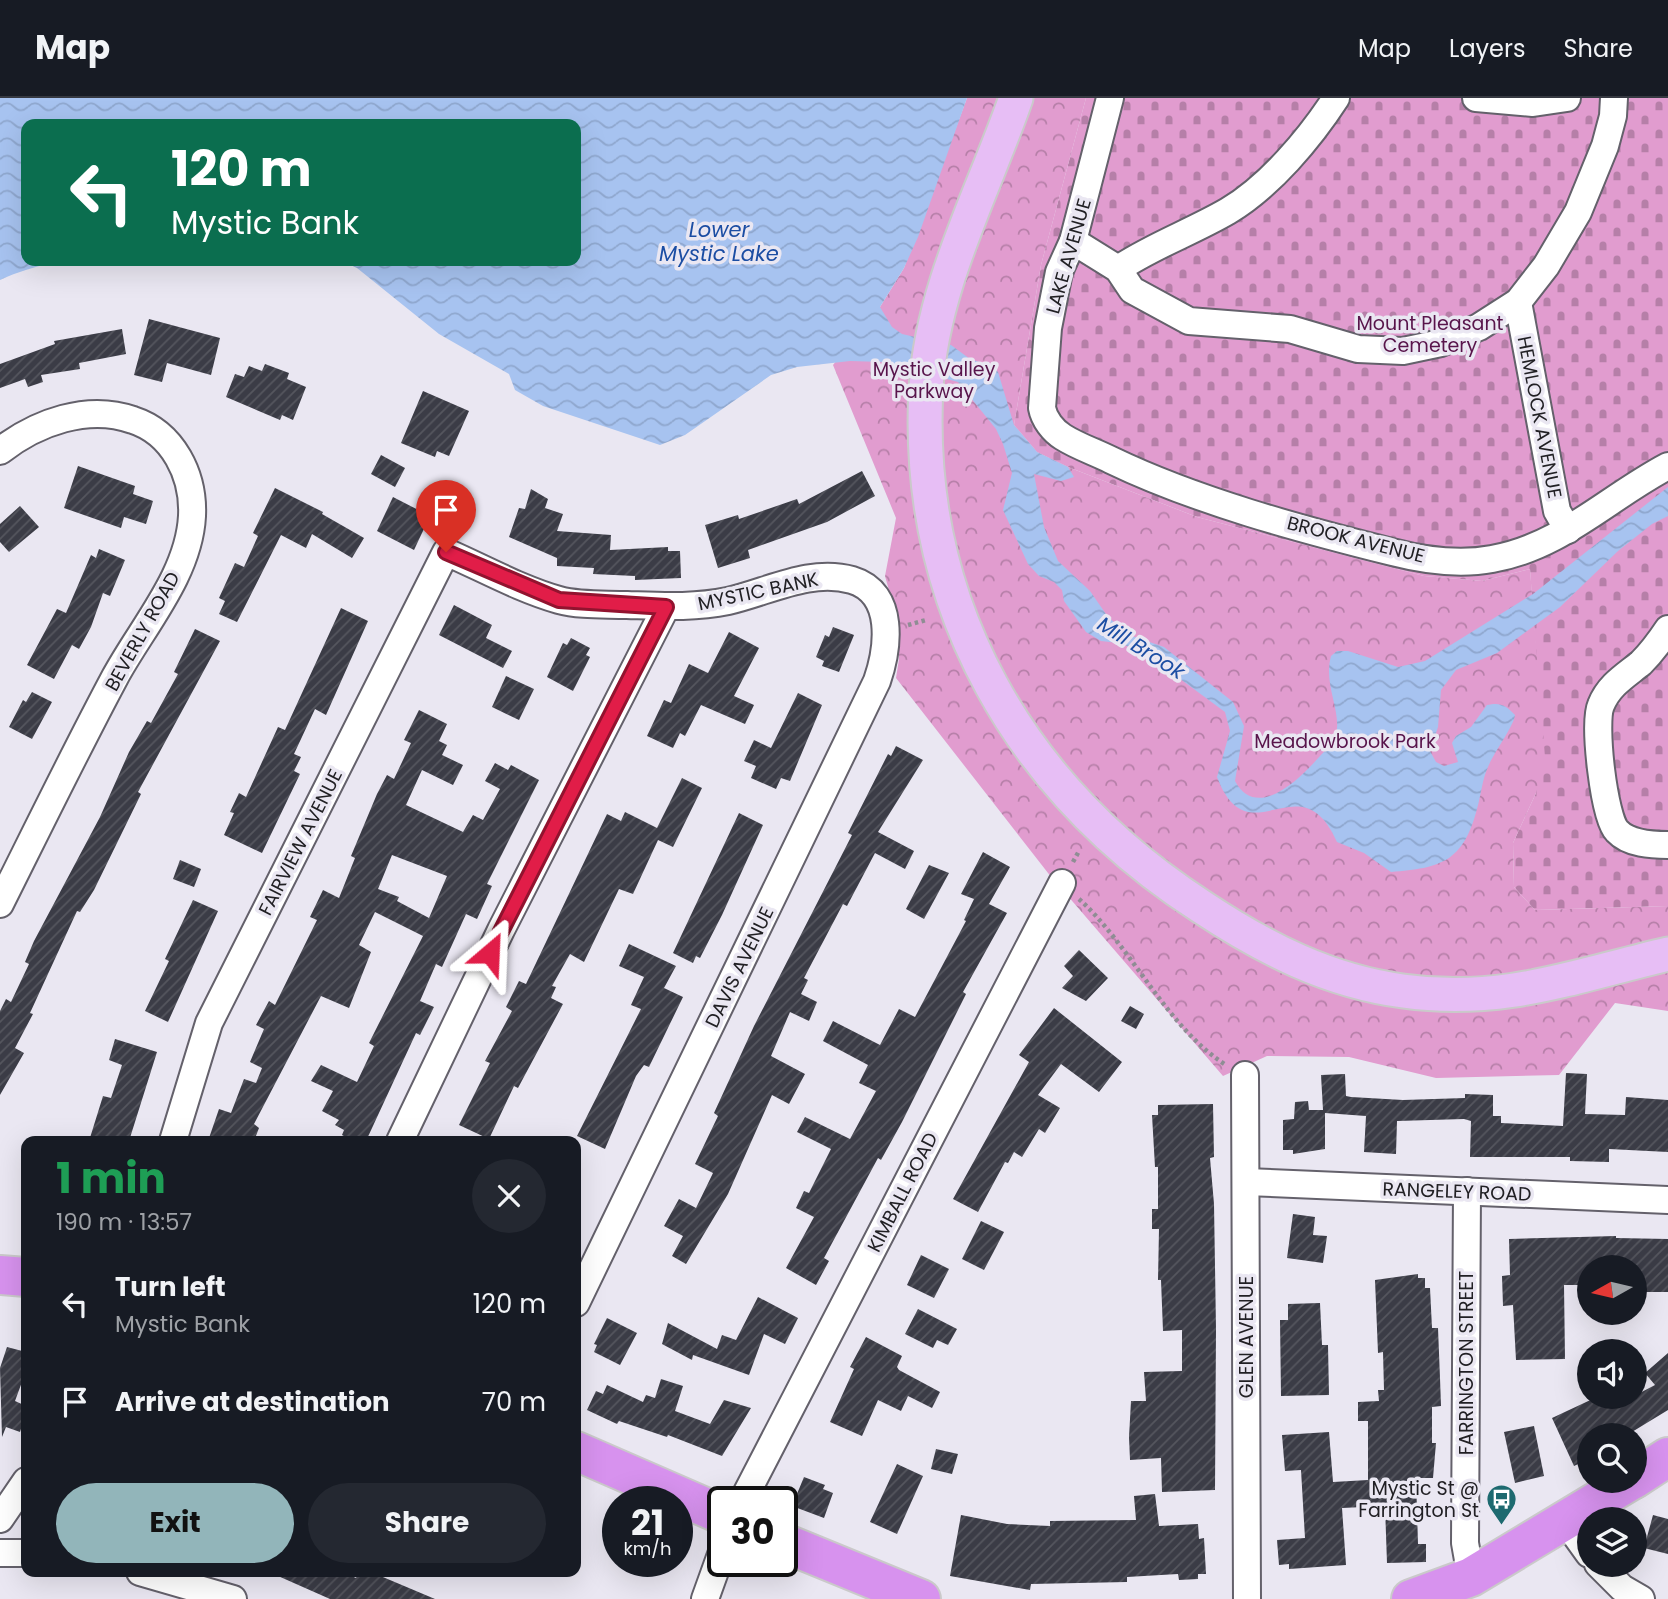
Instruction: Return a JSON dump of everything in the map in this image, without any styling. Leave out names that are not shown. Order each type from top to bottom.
[{"type":"highway","points":[[0,1276],[21,1277]]},
{"type":"highway","points":[[581,1453],[707,1508]]},
{"type":"highway","points":[[1647,1471],[1668,1457]]},
{"type":"highway","points":[[1419,1597],[1471,1577],[1612,1493]]},
{"type":"highway","points":[[798,1549],[921,1599]]},
{"type":"main road","points":[[1016,98],[959,245],[933,331],[926,385],[926,468],[935,531],[957,611],[984,675],[1031,750],[1092,820],[1167,885],[1276,952],[1340,978],[1402,991],[1470,994],[1540,988],[1668,954]]},
{"type":"street","name":"LAKE AVENUE","points":[[1044,415],[1041,385],[1059,271],[1073,241],[1110,98]]},
{"type":"street","points":[[1118,270],[1139,255],[1230,209],[1284,162],[1315,130],[1336,98]]},
{"type":"street","points":[[1476,98],[1533,103],[1567,98]]},
{"type":"street","points":[[1073,241],[1118,270],[1132,290],[1189,321],[1290,329],[1358,349],[1403,351],[1441,344],[1479,327],[1518,302],[1546,266],[1578,212],[1605,146],[1613,116],[1614,98]]},
{"type":"street","name":"HEMLOCK AVENUE","points":[[1518,302],[1558,511],[1568,530]]},
{"type":"street","name":"BEVERLY ROAD","points":[[0,451],[41,428],[79,413],[117,414],[150,425],[174,450],[190,482],[192,516],[185,551],[165,595],[123,663],[70,761],[0,904]]},
{"type":"street","name":"BROOK AVENUE","points":[[1044,415],[1062,436],[1138,473],[1240,509],[1393,553],[1450,562],[1488,560],[1524,553],[1549,543],[1668,466]]},
{"type":"street","name":"MYSTIC BANK","points":[[446,552],[559,600],[666,607],[728,601],[803,579],[836,578],[866,587],[878,604],[886,626]]},
{"type":"street","name":"FAIRVIEW AVENUE","points":[[175,1136],[209,1023],[446,552]]},
{"type":"street","points":[[402,1136],[501,930],[666,607]]},
{"type":"street","name":"DAVIS AVENUE","points":[[581,1293],[877,681],[885,653],[886,626]]},
{"type":"street","points":[[1668,629],[1640,663],[1616,681],[1600,707],[1599,730],[1609,819],[1618,832],[1632,840],[1668,845]]},
{"type":"street","name":"KIMBALL ROAD","points":[[750,1486],[1062,883]]},
{"type":"street","name":"GLEN AVENUE","points":[[1245,1075],[1247,1599]]},
{"type":"street","name":"RANGELEY ROAD","points":[[1246,1182],[1668,1199]]},
{"type":"street","name":"FARRINGTON STREET","points":[[1466,1191],[1465,1543],[1471,1577]]},
{"type":"street","points":[[0,1519],[21,1488]]},
{"type":"street","points":[[1566,1522],[1577,1537]]},
{"type":"street","points":[[0,1553],[21,1553]]},
{"type":"street","points":[[157,1577],[233,1599]]},
{"type":"street","points":[[705,1599],[713,1577]]},
{"type":"street","points":[[1611,1577],[1622,1588],[1641,1599]]},
{"type":"path","points":[[1062,883],[1105,926],[1200,1042],[1217,1059],[1245,1075]]},
{"type":"green space","points":[[967,98],[1086,98],[1041,265],[1014,425],[1037,452],[1068,467],[1197,517],[1424,576],[1482,581],[1530,569],[1545,757],[1536,793],[1513,843],[1514,887],[1535,910],[1668,906],[1668,1011],[1615,1003],[1559,1075],[1436,1078],[1349,1057],[1267,1056],[1223,1076],[1048,873],[896,678],[899,659],[897,619],[885,576],[896,518],[833,365],[880,307],[904,268]]},
{"type":"green space","name":"Mount Pleasant Cemetery","points":[[1086,98],[1668,98],[1668,906],[1535,910],[1514,887],[1513,843],[1536,793],[1539,697],[1530,569],[1482,581],[1424,576],[1197,517],[1068,467],[1037,452],[1014,425],[1041,265]]},
{"type":"water","name":"Lower Mystic Lake","points":[[0,98],[967,98],[918,237],[904,268],[880,307],[892,327],[902,334],[951,345],[970,359],[993,367],[998,372],[1014,425],[1037,452],[1068,467],[1074,477],[1061,481],[1034,474],[1044,527],[1058,561],[1090,591],[1108,617],[1129,635],[1164,647],[1233,702],[1244,726],[1235,781],[1244,793],[1255,797],[1267,797],[1291,784],[1334,742],[1337,717],[1329,667],[1331,656],[1337,651],[1348,651],[1398,667],[1425,661],[1533,594],[1668,487],[1668,516],[1652,524],[1618,551],[1560,607],[1497,653],[1456,670],[1441,690],[1438,727],[1430,751],[1436,762],[1444,766],[1458,762],[1452,743],[1456,736],[1471,727],[1487,705],[1499,704],[1506,707],[1515,715],[1514,720],[1488,767],[1471,827],[1457,851],[1448,859],[1424,868],[1391,872],[1364,853],[1337,842],[1323,819],[1307,808],[1244,811],[1230,800],[1217,777],[1230,731],[1225,712],[1145,653],[1119,643],[1101,641],[1086,632],[1064,601],[1062,590],[1054,582],[1039,576],[1028,564],[1003,510],[1012,473],[1003,444],[996,429],[958,382],[883,362],[850,361],[797,367],[771,375],[685,435],[660,445],[543,406],[515,390],[509,374],[439,334],[353,266],[581,266],[581,119],[21,119],[21,266],[39,266],[0,280]]},
{"type":"building","points":[[149,319],[220,338],[211,375],[167,363],[162,382],[134,375]]},
{"type":"building","points":[[122,329],[126,354],[79,363],[80,369],[41,375],[43,382],[28,387],[25,379],[0,388],[0,364],[55,344],[54,341]]},
{"type":"building","points":[[265,364],[289,373],[287,379],[306,387],[293,420],[282,415],[280,420],[226,397],[235,374],[244,377],[249,366],[262,371]]},
{"type":"building","points":[[423,391],[469,411],[449,456],[437,451],[435,457],[401,443]]},
{"type":"building","points":[[381,455],[405,468],[395,487],[371,474]]},
{"type":"building","points":[[78,466],[135,486],[133,494],[153,501],[146,524],[124,517],[121,528],[64,508]]},
{"type":"building","points":[[862,471],[875,496],[827,522],[748,550],[750,558],[718,568],[705,525],[738,515],[739,519],[797,499],[799,504]]},
{"type":"building","points":[[275,488],[323,512],[322,514],[364,538],[352,558],[312,534],[306,548],[281,535],[237,622],[219,614],[225,601],[219,598],[235,563],[244,567],[258,536],[253,533]]},
{"type":"building","points":[[531,489],[548,499],[545,508],[563,514],[557,531],[611,535],[610,550],[668,547],[668,551],[680,551],[681,578],[635,580],[635,576],[593,574],[594,568],[557,566],[557,558],[509,537],[519,508],[525,509]]},
{"type":"building","points":[[393,497],[430,516],[414,550],[377,531]]},
{"type":"building","points":[[20,506],[39,527],[9,552],[0,542],[0,524]]},
{"type":"building","points":[[99,549],[125,560],[110,596],[103,593],[91,627],[79,649],[72,645],[54,679],[27,665],[57,609],[66,613],[91,555],[96,558]]},
{"type":"building","points":[[454,605],[492,625],[486,638],[512,651],[503,668],[439,635]]},
{"type":"building","points":[[341,608],[368,621],[326,715],[315,709],[294,754],[301,757],[294,771],[300,774],[262,853],[224,835],[234,813],[230,812],[239,793],[246,797],[278,727],[285,730]]},
{"type":"building","points":[[833,627],[854,635],[839,672],[822,666],[824,661],[816,657],[825,635],[829,637]]},
{"type":"building","points":[[195,629],[220,641],[138,792],[141,794],[94,890],[80,912],[77,911],[30,1013],[33,1014],[15,1048],[24,1053],[0,1095],[0,1011],[6,999],[11,1002],[29,964],[25,962],[34,941],[100,817],[129,752],[147,721],[151,723],[178,674],[174,672]]},
{"type":"building","points":[[729,632],[759,648],[734,696],[754,705],[745,724],[701,705],[685,736],[680,733],[673,748],[647,736],[664,700],[671,703],[689,664],[708,673]]},
{"type":"building","points":[[571,638],[590,648],[586,655],[590,657],[573,691],[547,677],[563,643],[567,645]]},
{"type":"building","points":[[506,676],[534,689],[519,720],[492,707]]},
{"type":"building","points":[[32,692],[52,702],[32,739],[9,727],[23,700],[26,702]]},
{"type":"building","points":[[798,693],[822,705],[790,781],[781,778],[776,789],[751,778],[756,766],[744,761],[754,740],[771,748]]},
{"type":"building","points":[[419,710],[447,724],[439,741],[447,745],[442,755],[463,765],[453,785],[422,770],[406,805],[463,832],[473,815],[483,820],[500,789],[485,781],[495,763],[508,770],[511,765],[539,780],[487,884],[492,886],[477,919],[466,914],[442,967],[436,964],[420,1001],[434,1007],[420,1035],[416,1033],[368,1136],[342,1135],[344,1130],[335,1125],[339,1120],[322,1111],[333,1091],[311,1081],[321,1065],[357,1082],[374,1046],[369,1043],[423,936],[375,912],[359,945],[371,952],[349,1008],[321,996],[254,1124],[259,1128],[256,1136],[210,1136],[219,1109],[231,1113],[244,1079],[256,1083],[262,1068],[250,1062],[264,1029],[256,1025],[269,1001],[275,1005],[317,920],[310,917],[323,890],[339,898],[355,858],[351,856],[377,794],[387,775],[394,779],[411,743],[404,740]],"holes":[[[392,855],[447,876],[429,918],[397,901],[399,897],[378,889]]]},
{"type":"building","points":[[896,746],[923,760],[878,832],[914,851],[905,869],[875,853],[847,906],[843,904],[804,978],[808,980],[801,994],[817,1002],[809,1021],[790,1012],[771,1056],[805,1074],[789,1104],[772,1095],[728,1194],[686,1264],[672,1256],[683,1236],[664,1226],[679,1199],[696,1208],[713,1173],[695,1164],[718,1116],[714,1113],[754,1026],[852,835],[848,833],[888,754],[891,756]]},
{"type":"building","points":[[682,778],[702,788],[673,847],[658,840],[633,894],[619,889],[584,962],[570,954],[552,986],[556,987],[551,998],[563,1004],[518,1088],[514,1086],[490,1136],[483,1136],[459,1125],[490,1063],[485,1061],[512,1011],[506,1007],[519,981],[526,984],[607,814],[621,821],[625,812],[657,828]]},
{"type":"building","points":[[739,813],[763,825],[722,915],[700,958],[696,956],[693,963],[673,953]]},
{"type":"building","points":[[983,852],[1010,867],[989,904],[1007,913],[963,992],[966,994],[902,1122],[881,1160],[878,1158],[824,1258],[829,1261],[816,1285],[786,1268],[814,1217],[796,1208],[804,1191],[809,1193],[831,1149],[797,1132],[805,1117],[850,1139],[876,1091],[859,1083],[868,1065],[823,1041],[833,1021],[880,1045],[899,1009],[915,1017],[966,921],[964,920],[974,899],[961,894]]},
{"type":"building","points":[[180,860],[201,869],[194,887],[173,879]]},
{"type":"building","points":[[929,865],[949,873],[924,919],[906,909]]},
{"type":"building","points":[[193,900],[218,911],[168,1022],[145,1011],[169,961],[165,959]]},
{"type":"building","points":[[629,944],[676,966],[664,988],[683,997],[649,1067],[644,1065],[636,1076],[605,1149],[577,1136],[641,1009],[631,1005],[644,977],[619,966]]},
{"type":"building","points":[[1079,950],[1108,978],[1086,1001],[1062,988],[1073,976],[1064,966]]},
{"type":"building","points":[[1130,1006],[1144,1014],[1136,1029],[1121,1021]]},
{"type":"building","points":[[1054,1008],[1122,1062],[1099,1092],[1061,1064],[1038,1095],[1060,1108],[1045,1133],[1039,1129],[1022,1157],[1014,1152],[1008,1163],[1005,1162],[978,1212],[953,1199],[1029,1062],[1019,1055]]},
{"type":"building","points":[[115,1039],[157,1052],[131,1136],[91,1136],[103,1096],[111,1098],[122,1065],[109,1060]]},
{"type":"building","points":[[1566,1073],[1587,1074],[1585,1114],[1625,1115],[1626,1097],[1668,1100],[1668,1152],[1609,1149],[1609,1162],[1570,1161],[1570,1157],[1470,1157],[1471,1121],[1464,1119],[1397,1121],[1396,1154],[1364,1152],[1366,1116],[1325,1113],[1325,1149],[1293,1154],[1293,1150],[1283,1150],[1283,1120],[1294,1119],[1295,1102],[1308,1101],[1309,1110],[1323,1110],[1321,1075],[1345,1074],[1346,1096],[1351,1097],[1403,1100],[1465,1098],[1465,1094],[1493,1095],[1493,1116],[1501,1116],[1501,1123],[1563,1126]]},
{"type":"building","points":[[1213,1104],[1214,1157],[1210,1158],[1214,1204],[1216,1329],[1215,1490],[1162,1492],[1161,1458],[1130,1460],[1129,1437],[1131,1401],[1146,1401],[1144,1372],[1182,1371],[1182,1330],[1163,1331],[1161,1280],[1158,1280],[1159,1229],[1152,1229],[1152,1209],[1158,1209],[1158,1167],[1155,1167],[1152,1115],[1158,1115],[1158,1105]]},
{"type":"building","points":[[1293,1214],[1315,1217],[1313,1235],[1327,1236],[1323,1263],[1287,1258]]},
{"type":"building","points":[[981,1221],[1004,1232],[984,1270],[962,1259]]},
{"type":"building","points":[[1616,1236],[1668,1239],[1668,1292],[1647,1292],[1647,1255],[1577,1255],[1577,1285],[1564,1285],[1565,1359],[1516,1360],[1513,1305],[1503,1306],[1502,1276],[1510,1275],[1509,1239]]},
{"type":"building","points":[[921,1255],[949,1269],[934,1298],[907,1285]]},
{"type":"building","points":[[1418,1274],[1418,1278],[1425,1278],[1425,1288],[1430,1288],[1432,1328],[1438,1328],[1441,1406],[1432,1407],[1432,1443],[1436,1443],[1433,1478],[1416,1478],[1418,1544],[1426,1544],[1426,1562],[1387,1563],[1385,1506],[1342,1508],[1346,1565],[1289,1569],[1289,1564],[1279,1565],[1277,1540],[1305,1538],[1301,1470],[1285,1471],[1282,1435],[1329,1432],[1333,1482],[1368,1480],[1368,1421],[1358,1421],[1358,1402],[1379,1401],[1378,1390],[1384,1390],[1383,1352],[1378,1353],[1375,1280]]},
{"type":"building","points":[[758,1297],[798,1318],[785,1344],[764,1334],[749,1375],[693,1355],[692,1360],[662,1344],[668,1323],[717,1349],[722,1335],[736,1340]]},
{"type":"building","points":[[1320,1303],[1322,1345],[1328,1345],[1329,1395],[1281,1396],[1280,1320],[1288,1320],[1288,1304]]},
{"type":"building","points":[[918,1309],[957,1329],[948,1345],[937,1340],[933,1348],[905,1334]]},
{"type":"building","points":[[607,1318],[637,1333],[620,1365],[594,1352],[597,1345],[594,1344]]},
{"type":"building","points":[[866,1337],[902,1356],[897,1367],[899,1370],[940,1392],[932,1408],[908,1396],[901,1411],[878,1400],[862,1436],[830,1422],[854,1369],[850,1367]]},
{"type":"building","points":[[7,1347],[21,1351],[21,1385],[15,1401],[21,1404],[21,1429],[20,1432],[6,1427],[2,1437],[0,1368]]},
{"type":"building","points":[[1668,1353],[1668,1410],[1647,1423],[1577,1423],[1577,1465],[1574,1466],[1552,1418],[1577,1406],[1577,1409],[1647,1409],[1647,1389],[1655,1385],[1647,1371]]},
{"type":"building","points":[[661,1379],[683,1386],[675,1411],[710,1424],[724,1400],[751,1408],[722,1456],[668,1435],[667,1437],[619,1421],[617,1424],[587,1410],[596,1391],[603,1394],[607,1385],[643,1402],[646,1395],[655,1398]]},
{"type":"building","points":[[1534,1426],[1544,1476],[1515,1483],[1504,1432]]},
{"type":"building","points":[[936,1449],[958,1454],[952,1474],[931,1469]]},
{"type":"building","points":[[897,1464],[923,1476],[897,1534],[870,1522]]},
{"type":"building","points":[[804,1477],[825,1485],[823,1489],[833,1493],[824,1518],[798,1508],[798,1492]]},
{"type":"building","points":[[1155,1494],[1159,1526],[1198,1524],[1199,1539],[1204,1538],[1206,1574],[1198,1574],[1198,1579],[1179,1580],[1178,1574],[1127,1577],[1127,1582],[1031,1584],[1030,1590],[950,1576],[961,1515],[1007,1524],[1050,1526],[1050,1521],[1136,1520],[1134,1496]]},
{"type":"building","points":[[1653,1515],[1668,1519],[1668,1554],[1647,1549]]},
{"type":"building","points":[[280,1577],[383,1577],[435,1599],[330,1599]]},
{"type":"place","name":"Mystic St @ Farrington St","points":[[1502,1526]]},
{"type":"route","points":[[446,552],[559,600],[666,607],[490,953]]},
{"type":"park label","name":"Mystic Valley Parkway","points":[[934,380]]},
{"type":"park label","name":"Meadowbrook Park","points":[[1345,741]]},
{"type":"water label","name":"Mill Brook","points":[[1141,648]]}]
